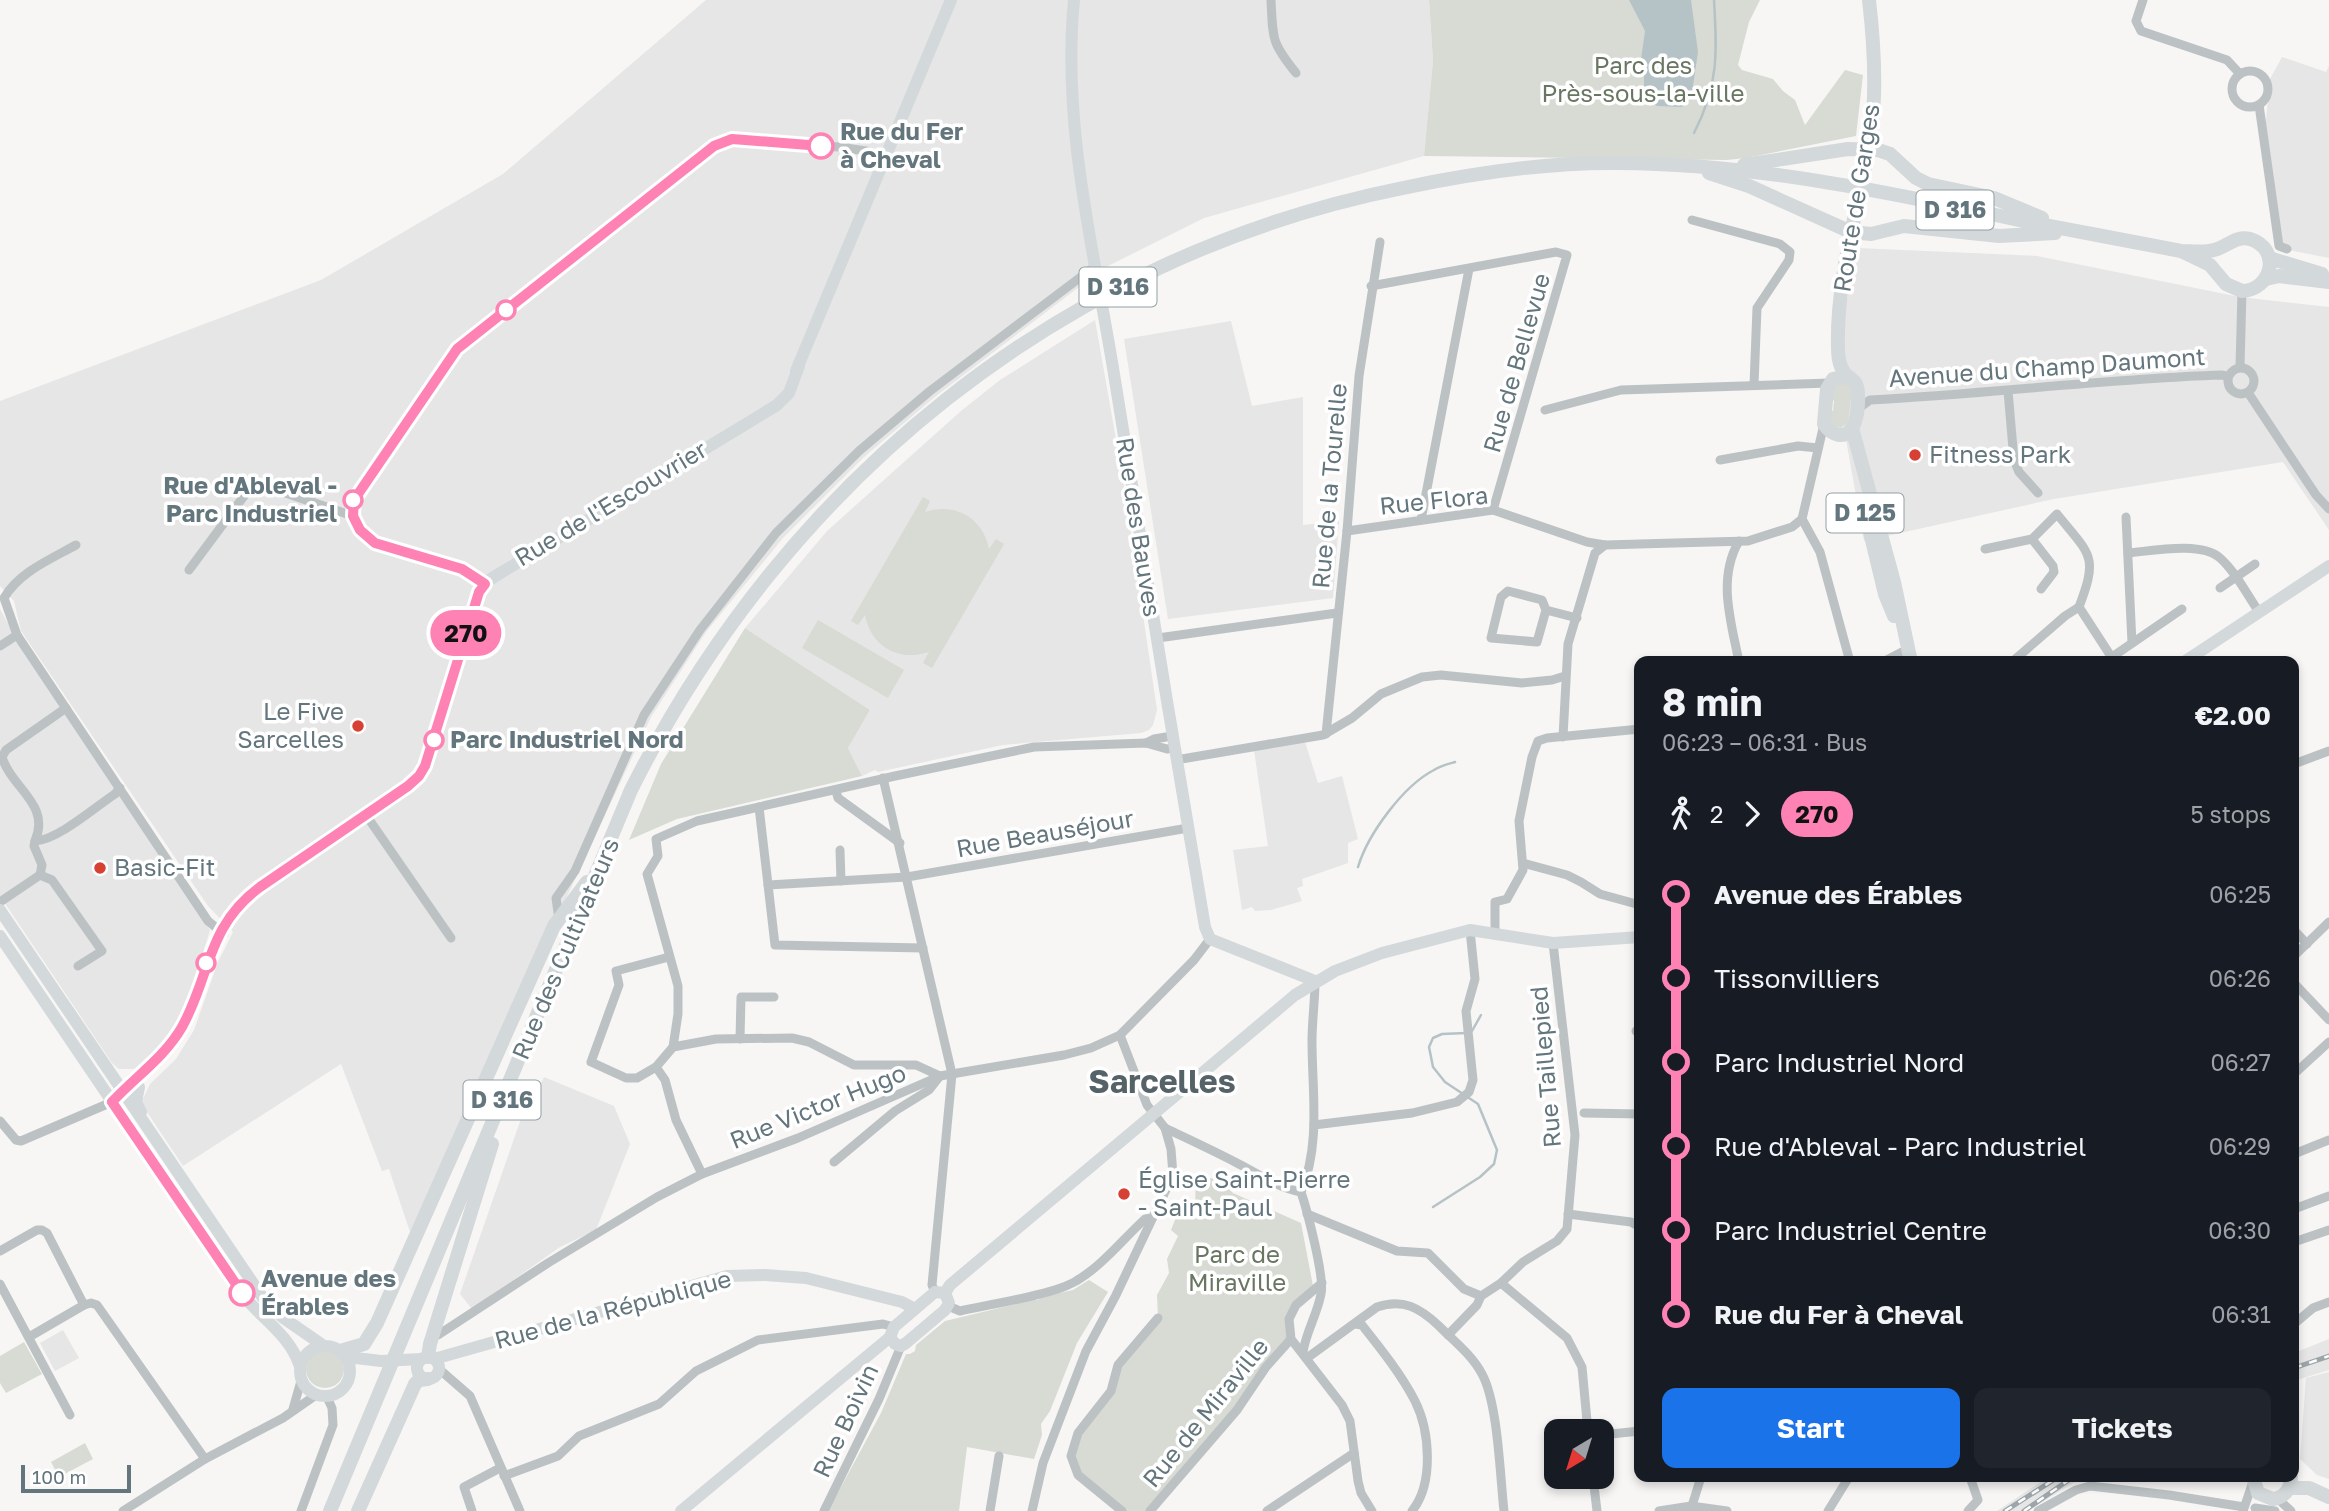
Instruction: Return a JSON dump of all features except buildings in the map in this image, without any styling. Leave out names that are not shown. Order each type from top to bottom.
[{"type":"main road","name":"Rue de l'Escouvrier","points":[[485,584],[499,572],[777,405],[789,393],[951,0]]},
{"type":"main road","name":"Rue des Bauves","points":[[1074,0],[1072,101],[1081,193],[1100,289],[1174,748],[1205,927],[1210,939]]},
{"type":"main road","name":"Route de Garges","points":[[1832,382],[1842,368],[1838,354],[1841,290],[1868,149],[1874,94],[1869,0]]},
{"type":"main road","points":[[1729,168],[1827,151],[1868,149],[1884,152],[1916,178],[1928,184],[1994,198],[2045,219],[2095,234]]},
{"type":"main road","name":"Rue des Cultivateurs","points":[[330,1511],[642,769],[697,673],[748,600],[802,534],[864,470],[934,408],[999,359],[1129,281],[1200,249],[1296,215],[1380,192],[1493,171],[1560,164],[1642,163],[1729,168],[2095,234]]},
{"type":"main road","name":"Rue des Cultivateurs","points":[[618,826],[680,712],[733,631],[787,561],[825,519],[873,471],[936,415],[1032,345],[1133,286],[1196,258],[1286,225],[1380,199],[1474,182],[1556,173],[1632,170],[1709,173],[1840,187]]},
{"type":"main road","points":[[1709,173],[1749,186],[1851,232],[1871,234],[1904,226],[1999,236],[2095,234]]},
{"type":"main road","name":"D 316","points":[[2095,234],[2181,251],[2209,252],[2225,246]]},
{"type":"main road","points":[[2248,238],[2260,244],[2269,258],[2270,271],[2257,288],[2242,291],[2231,288],[2219,275],[2217,260],[2225,246],[2234,240],[2248,238]]},
{"type":"main road","name":"D 316","points":[[2181,251],[2205,262],[2219,275]]},
{"type":"main road","points":[[2269,258],[2329,276]]},
{"type":"main road","points":[[2266,279],[2279,276],[2329,282]]},
{"type":"main road","points":[[1854,381],[1858,389],[1856,410],[1837,430],[1832,382],[1854,381]]},
{"type":"main road","name":"D 125","points":[[1837,430],[1849,450],[1904,656]]},
{"type":"main road","points":[[2192,656],[2329,566]]},
{"type":"main road","points":[[119,1097],[150,1069],[181,1029],[225,929],[272,880],[419,776],[425,766],[479,592],[485,584]]},
{"type":"main road","points":[[343,1354],[364,1343],[377,1323],[559,919],[581,892],[618,826]]},
{"type":"main road","points":[[0,910],[243,1295],[261,1316],[285,1337],[295,1352],[301,1381],[322,1396],[337,1393],[350,1375],[350,1366],[343,1354]]},
{"type":"main road","points":[[358,1511],[415,1384],[432,1366],[430,1344],[490,1150],[576,926]]},
{"type":"main road","points":[[119,1097],[139,1087],[164,1063],[187,1033],[197,1012],[225,929]]},
{"type":"main road","points":[[892,1332],[895,1344],[901,1346],[950,1285],[1152,1114],[1315,981],[1382,953],[1470,930],[1553,943],[1634,937]]},
{"type":"main road","points":[[0,936],[82,1058],[155,1141],[263,1298],[282,1317],[321,1344],[332,1346],[343,1354],[375,1361],[432,1366]]},
{"type":"main road","points":[[1210,939],[1315,981]]},
{"type":"main road","points":[[139,1087],[136,1101],[155,1141]]},
{"type":"main road","name":"Rue de la République","points":[[432,1366],[727,1276],[806,1278],[902,1302],[915,1309]]},
{"type":"main road","points":[[681,1511],[892,1332],[915,1309],[943,1297]]},
{"type":"main road","points":[[299,1364],[312,1349],[321,1344]]},
{"type":"main road","points":[[350,1375],[375,1361]]},
{"type":"main road","points":[[2254,1482],[2267,1503],[2289,1482]]},
{"type":"main road","points":[[2296,1482],[2329,1497]]},
{"type":"main road","points":[[2299,1482],[2329,1488]]},
{"type":"street","points":[[1271,0],[1276,48],[1296,73]]},
{"type":"street","points":[[2143,0],[2136,21],[2141,31],[2228,60],[2240,74]]},
{"type":"street","points":[[2257,72],[2266,79],[2267,97],[2259,105],[2242,106],[2234,98],[2232,87],[2240,74],[2257,72]]},
{"type":"street","points":[[2259,105],[2279,246],[2287,249]]},
{"type":"street","points":[[485,584],[462,569],[375,543],[360,530],[353,516],[354,500],[457,349],[714,146],[732,139],[866,150],[885,158]]},
{"type":"street","points":[[1692,220],[1780,244],[1790,252],[1789,260],[1757,308],[1754,385]]},
{"type":"street","name":"Rue de la Tourelle","points":[[1326,734],[1347,531],[1359,376],[1380,242]]},
{"type":"street","name":"Rue de Bellevue","points":[[1371,286],[1556,252],[1567,255],[1493,510]]},
{"type":"street","points":[[559,919],[556,898],[575,871],[644,715],[700,629],[776,533],[859,451],[930,391],[1094,267]]},
{"type":"street","points":[[1421,520],[1469,269]]},
{"type":"street","points":[[2241,367],[2227,376],[2228,383],[2242,396],[2249,394],[2254,387],[2254,380],[2241,367],[2242,291]]},
{"type":"street","name":"Avenue du Champ Daumont","points":[[1856,410],[1870,400],[2163,377],[2227,376]]},
{"type":"street","points":[[1545,410],[1621,390],[1832,382]]},
{"type":"street","name":"Avenue du Champ Daumont","points":[[1858,389],[1870,400]]},
{"type":"street","points":[[2008,391],[2014,460],[2020,472],[2038,493]]},
{"type":"street","points":[[2249,394],[2316,495],[2329,509]]},
{"type":"street","points":[[1837,430],[1819,446],[1804,522],[1820,552],[1849,656]]},
{"type":"street","points":[[1720,460],[1798,446],[1819,446]]},
{"type":"street","points":[[189,570],[255,485],[262,485],[353,516]]},
{"type":"street","name":"Rue Flora","points":[[1347,531],[1493,510],[1587,542],[1605,545],[1748,541],[1804,522]]},
{"type":"street","points":[[1985,549],[2032,539],[2057,514],[2084,547],[2091,561],[2079,607],[2019,656]]},
{"type":"street","points":[[2126,517],[2132,643]]},
{"type":"street","points":[[2032,539],[2053,566],[2054,572],[2040,589]]},
{"type":"street","points":[[1738,656],[1728,604],[1727,575],[1732,554],[1739,541]]},
{"type":"street","points":[[76,545],[22,577],[2,596],[17,635],[202,911],[225,929]]},
{"type":"street","points":[[1563,737],[1569,644],[1594,553],[1605,545]]},
{"type":"street","points":[[2128,553],[2189,549],[2207,551],[2220,558],[2259,612]]},
{"type":"street","points":[[2220,588],[2255,564]]},
{"type":"street","points":[[1508,591],[1542,600],[1546,610],[1537,642],[1491,638],[1501,597],[1508,591]]},
{"type":"street","points":[[2079,607],[2111,656]]},
{"type":"street","points":[[2117,656],[2182,609]]},
{"type":"street","points":[[1546,610],[1577,618]]},
{"type":"street","points":[[1158,638],[1338,613]]},
{"type":"street","points":[[0,646],[17,635]]},
{"type":"street","points":[[669,957],[616,971],[619,985],[591,1062],[626,1078],[637,1078],[656,1067],[673,1047],[678,1014],[678,986],[647,874],[658,856],[656,839],[697,821],[883,778],[1034,747],[1146,743],[1154,738],[1174,748],[1326,734],[1352,718],[1381,694],[1422,677],[1441,675],[1522,683],[1565,676]]},
{"type":"street","points":[[0,902],[40,875],[42,865],[34,851],[41,826],[38,814],[2,757],[6,750],[66,708]]},
{"type":"street","points":[[1495,933],[1495,902],[1507,899],[1523,870],[1519,821],[1532,757],[1538,741],[1634,730]]},
{"type":"street","points":[[2299,762],[2329,751]]},
{"type":"street","points":[[883,778],[952,1074],[932,1285],[960,1311],[1057,1289],[1075,1282],[1096,1266],[1148,1218]]},
{"type":"street","points":[[35,841],[44,841],[60,832],[120,788]]},
{"type":"street","points":[[836,791],[838,798],[900,843]]},
{"type":"street","points":[[759,807],[775,945],[923,947]]},
{"type":"street","points":[[366,815],[451,938]]},
{"type":"street","name":"Rue Beauséjour","points":[[768,885],[907,877],[1188,828]]},
{"type":"street","points":[[840,850],[841,881]]},
{"type":"street","points":[[1523,863],[1567,875],[1600,894],[1634,903]]},
{"type":"street","points":[[40,875],[52,880],[102,951],[78,966]]},
{"type":"street","points":[[2299,951],[2329,922]]},
{"type":"street","points":[[1314,1125],[1412,1113],[1457,1102],[1466,1095],[1473,1080],[1467,1003],[1475,979],[1470,930]]},
{"type":"street","points":[[2299,936],[2306,944]]},
{"type":"street","name":"Rue Victor Hugo","points":[[438,1335],[548,1263],[657,1197],[702,1174],[798,1138],[940,1076],[1064,1055],[1091,1048],[1120,1035],[1194,960],[1210,939]]},
{"type":"street","name":"Rue Taillepied","points":[[1480,1296],[1501,1283],[1523,1262],[1563,1236],[1567,1229],[1576,1135],[1553,943]]},
{"type":"street","points":[[1120,1035],[1152,1114],[1165,1128],[1239,1164],[1256,1176],[1301,1192],[1308,1174],[1314,1125],[1312,1040],[1315,981]]},
{"type":"street","points":[[2299,987],[2329,1020]]},
{"type":"street","points":[[740,1039],[741,997],[774,997]]},
{"type":"street","points":[[673,1047],[716,1039],[792,1038],[809,1042],[854,1065],[916,1065],[940,1076],[929,1090],[895,1111],[834,1162]]},
{"type":"street","points":[[2299,1069],[2329,1042]]},
{"type":"street","points":[[656,1067],[665,1080],[676,1119],[702,1174]]},
{"type":"street","points":[[0,1121],[16,1140],[27,1139],[119,1097]]},
{"type":"street","points":[[1584,1113],[1634,1114]]},
{"type":"street","points":[[1032,1511],[1044,1463],[1086,1351],[1148,1218],[1171,1180],[1174,1167],[1165,1128]]},
{"type":"street","points":[[1171,1149],[1183,1137]]},
{"type":"street","points":[[2299,1152],[2329,1140]]},
{"type":"street","name":"Rue de Miraville","points":[[1150,1511],[1237,1410],[1266,1367],[1300,1349],[1320,1299],[1322,1283],[1301,1192]]},
{"type":"street","points":[[2299,1207],[2329,1196]]},
{"type":"street","points":[[1307,1214],[1397,1251],[1428,1253],[1464,1289],[1480,1296],[1477,1305],[1448,1335]]},
{"type":"street","points":[[1568,1214],[1634,1223]]},
{"type":"street","points":[[0,1251],[37,1230],[47,1233],[84,1305]]},
{"type":"street","points":[[2299,1240],[2329,1230]]},
{"type":"street","name":"Rue de Miraville","points":[[1322,1283],[1296,1305],[1289,1319],[1300,1349],[1342,1405],[1350,1421],[1361,1493],[1372,1511]]},
{"type":"street","points":[[1501,1283],[1567,1338],[1581,1367],[1587,1419]]},
{"type":"street","points":[[0,1284],[70,1415]]},
{"type":"street","points":[[1300,1349],[1355,1324],[1377,1307],[1391,1302],[1407,1303],[1428,1315],[1474,1361],[1483,1375],[1491,1397],[1504,1511]]},
{"type":"street","points":[[2299,1320],[2313,1308],[2329,1302]]},
{"type":"street","points":[[29,1337],[84,1305],[97,1305],[205,1459]]},
{"type":"street","points":[[1122,1511],[1078,1475],[1071,1456],[1078,1433],[1111,1391],[1118,1365],[1158,1318]]},
{"type":"street","points":[[471,1511],[464,1487],[558,1455],[579,1436],[659,1404],[696,1371],[758,1340],[883,1324],[892,1332]]},
{"type":"street","points":[[1355,1324],[1362,1325],[1406,1384],[1417,1405],[1423,1429],[1427,1467],[1419,1499],[1412,1511]]},
{"type":"street","name":"Rue Boivin","points":[[824,1511],[879,1399],[901,1346]]},
{"type":"street","points":[[432,1366],[470,1396],[520,1511]]},
{"type":"street","points":[[292,1411],[301,1381]]},
{"type":"street","points":[[122,1511],[205,1459],[322,1396],[332,1408],[333,1425],[301,1511]]},
{"type":"street","points":[[1614,1434],[1634,1432]]},
{"type":"street","points":[[1267,1511],[1354,1452]]},
{"type":"street","points":[[990,1511],[999,1457]]},
{"type":"street","points":[[1691,1508],[1699,1482]]},
{"type":"street","points":[[1828,1511],[1844,1482]]},
{"type":"street","points":[[1968,1511],[1978,1500],[1972,1482]]},
{"type":"street","points":[[2243,1509],[2252,1482]]},
{"type":"street","points":[[2038,1511],[2090,1486],[2169,1495],[2243,1509],[2267,1503],[2291,1511]]},
{"type":"street","points":[[1594,1489],[1597,1511]]},
{"type":"street","points":[[1659,1511],[1691,1508],[1727,1511]]},
{"type":"shaded area","points":[[706,0],[1429,0],[1433,61],[1424,156],[1204,218],[1104,268],[936,396],[864,457],[783,538],[706,632],[651,717],[410,1232],[389,1169],[382,1171],[341,1064],[183,1166],[141,1103],[150,1084],[176,1059],[194,1030],[218,962],[233,932],[208,906],[21,631],[14,601],[0,586],[0,401],[321,280],[503,174]]},
{"type":"shaded area","points":[[1629,0],[1691,0],[1698,52],[1692,93],[1682,107],[1657,106],[1646,99],[1641,59],[1645,31]]},
{"type":"shaded area","points":[[2282,57],[2326,72],[2329,66],[2329,258],[2283,249],[2265,131],[2270,79]]},
{"type":"shaded area","points":[[1857,248],[2037,256],[2240,297],[2329,307],[2329,530],[2283,462],[2054,499],[1864,541],[1838,394],[1838,348]]},
{"type":"shaded area","points":[[1095,320],[1123,479],[1157,710],[1153,725],[1141,733],[1003,745],[878,772],[875,770],[862,776],[848,748],[870,710],[745,628],[827,531],[961,411],[1000,380]]},
{"type":"shaded area","points":[[1231,321],[1252,406],[1303,397],[1303,525],[1339,521],[1333,598],[1168,619],[1124,339]]},
{"type":"shaded area","points":[[0,609],[25,655],[210,930],[188,1002],[178,1021],[150,1058],[134,1069],[119,1069],[112,1063],[0,896]]},
{"type":"shaded area","points":[[1305,742],[1318,783],[1342,776],[1358,839],[1348,843],[1348,863],[1302,879],[1303,886],[1297,888],[1302,901],[1271,910],[1255,911],[1252,907],[1242,910],[1233,850],[1268,846],[1254,750]]},
{"type":"shaded area","points":[[544,1077],[614,1106],[630,1144],[596,1230],[560,1247],[472,1309],[460,1294],[531,1090],[537,1091]]},
{"type":"shaded area","points":[[63,1330],[79,1358],[55,1371],[40,1343]]},
{"type":"shaded area","points":[[2329,1339],[2329,1370],[2299,1379],[2299,1351]]},
{"type":"shaded area","points":[[2329,1372],[2329,1479],[2317,1475],[2300,1459],[2306,1378]]},
{"type":"shaded area","points":[[2040,1482],[2075,1482],[2028,1511],[1997,1511]]},
{"type":"green space","name":"Parc des Près-sous-la-ville","points":[[1429,0],[1760,0],[1749,22],[1738,65],[1742,70],[1773,79],[1795,100],[1805,125],[1845,70],[1863,75],[1856,136],[1727,160],[1424,156],[1433,61]]},
{"type":"green space","points":[[1848,383],[1852,392],[1848,422],[1841,428],[1833,426],[1830,411],[1833,411],[1834,386]]},
{"type":"green space","points":[[923,497],[930,501],[925,512],[936,509],[957,511],[974,521],[981,529],[989,549],[996,539],[1004,544],[932,668],[923,663],[929,652],[918,655],[897,653],[873,636],[865,615],[858,625],[851,621]]},
{"type":"green space","points":[[818,620],[904,670],[888,698],[802,648]]},
{"type":"green space","points":[[745,628],[870,710],[848,748],[862,776],[677,819],[629,840],[661,764]]},
{"type":"green space","name":"Parc de Miraville","points":[[1218,1178],[1233,1193],[1301,1223],[1314,1291],[1296,1305],[1291,1333],[1245,1397],[1150,1511],[1122,1511],[1078,1475],[1071,1456],[1078,1433],[1111,1391],[1118,1365],[1158,1318],[1157,1295],[1169,1273],[1167,1259],[1178,1236],[1171,1230],[1178,1212],[1195,1204],[1196,1179]]},
{"type":"green space","points":[[1089,1280],[1108,1292],[1077,1343],[1050,1411],[1041,1424],[1042,1435],[1034,1459],[967,1447],[959,1511],[828,1511],[881,1413],[906,1354],[915,1351],[916,1345],[945,1321],[1038,1300],[1073,1290]]},
{"type":"green space","points":[[24,1342],[42,1374],[6,1393],[0,1383],[0,1356]]},
{"type":"green space","points":[[325,1350],[338,1356],[344,1369],[338,1382],[325,1388],[312,1382],[306,1369],[312,1356]]},
{"type":"green space","points":[[85,1443],[93,1459],[59,1477],[51,1462]]},
{"type":"waterway","points":[[1694,133],[1712,84],[1716,36],[1714,0]]},
{"type":"waterway","points":[[1358,867],[1378,826],[1410,787],[1439,767],[1455,762]]},
{"type":"waterway","points":[[1472,1031],[1481,1015]]},
{"type":"waterway","points":[[1433,1207],[1480,1177],[1494,1164],[1497,1150],[1478,1104],[1445,1082],[1433,1067],[1429,1047],[1433,1038],[1442,1034],[1466,1033]]},
{"type":"railway","points":[[2299,1366],[2329,1356]]},
{"type":"railway","points":[[2005,1511],[2050,1482]]},
{"type":"railway","points":[[2024,1511],[2066,1482]]},
{"type":"bus line","name":"270","points":[[242,1293],[112,1102],[150,1069],[175,1038],[187,1017],[212,947],[229,916],[260,887],[408,786],[425,766],[479,592],[485,584],[462,569],[375,543],[367,538],[353,516],[354,500],[457,349],[714,146],[732,139],[821,146]]},
{"type":"place","name":"Rue du Fer à Cheval","points":[[821,146]]},
{"type":"place","name":"Fitness Park","points":[[1915,455]]},
{"type":"place","name":"Rue d'Ableval - Parc Industriel","points":[[353,500]]},
{"type":"place","name":"Le Five Sarcelles","points":[[358,726]]},
{"type":"place","name":"Parc Industriel Nord","points":[[434,740]]},
{"type":"place","name":"Basic-Fit","points":[[100,868]]},
{"type":"place","name":"Église Saint-Pierre - Saint-Paul","points":[[1124,1194]]},
{"type":"place","name":"Avenue des Érables","points":[[242,1293]]},
{"type":"district","name":"Sarcelles","points":[[1162,1082]]}]
